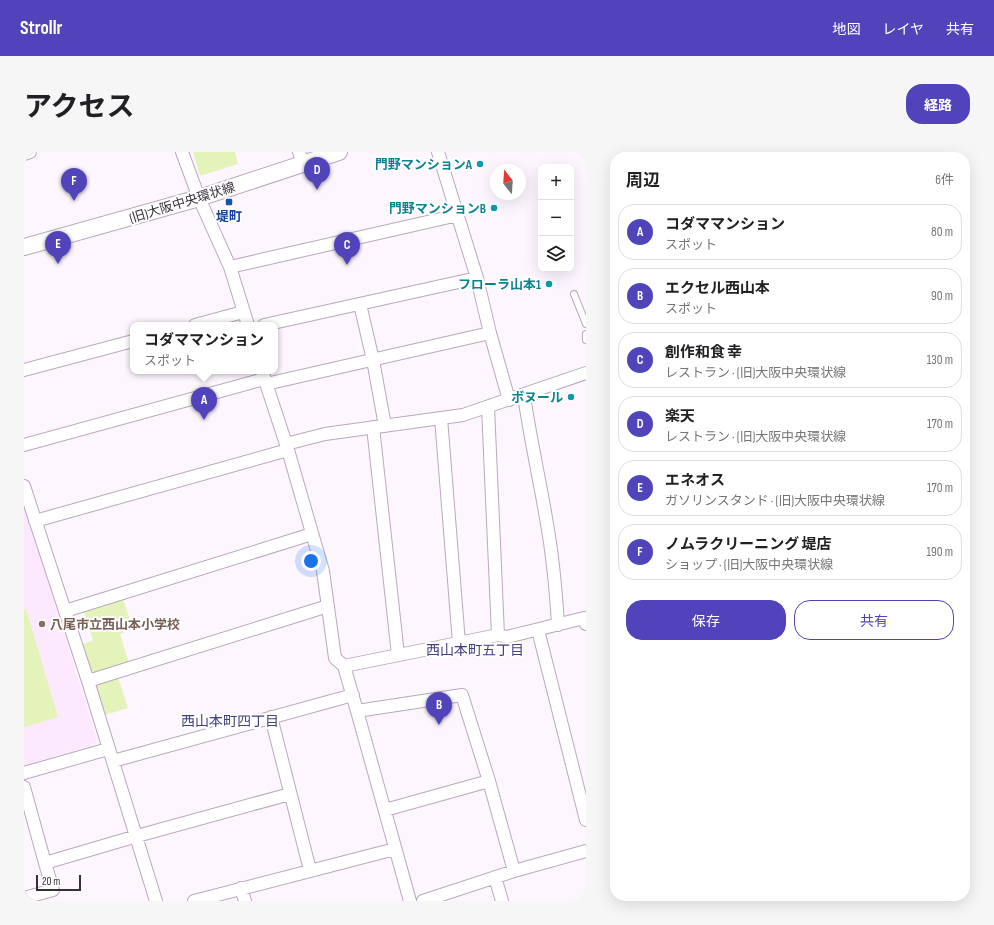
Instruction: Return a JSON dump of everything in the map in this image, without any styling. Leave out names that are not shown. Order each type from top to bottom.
[{"type":"street","points":[[24,154],[30,152]]},
{"type":"street","points":[[182,152],[199,198],[230,266],[247,322]]},
{"type":"street","name":"(旧)大阪中央環状線","points":[[24,247],[199,198],[301,158],[339,152]]},
{"type":"street","points":[[438,152],[458,215],[509,400]]},
{"type":"street","points":[[230,266],[458,215]]},
{"type":"street","points":[[278,322],[476,278]]},
{"type":"street","points":[[360,304],[373,360],[385,426]]},
{"type":"street","points":[[206,322],[244,312]]},
{"type":"street","points":[[24,445],[264,378],[373,360],[490,333]]},
{"type":"street","points":[[24,370],[130,342]]},
{"type":"street","points":[[35,521],[287,447],[325,434],[463,415],[586,375]]},
{"type":"street","points":[[264,378],[287,447],[323,571],[335,658],[344,666],[358,711],[410,901]]},
{"type":"street","points":[[524,395],[531,445],[548,532],[554,575],[558,625]]},
{"type":"street","points":[[488,407],[498,635]]},
{"type":"street","points":[[441,418],[458,643]]},
{"type":"street","points":[[373,427],[398,655]]},
{"type":"street","points":[[24,486],[88,681],[156,901]]},
{"type":"street","points":[[64,611],[312,534]]},
{"type":"street","points":[[88,681],[328,606]]},
{"type":"street","points":[[344,666],[498,635],[507,637],[585,620]]},
{"type":"street","points":[[538,630],[586,820]]},
{"type":"street","points":[[113,761],[352,695]]},
{"type":"street","points":[[358,711],[462,695],[489,781],[514,871]]},
{"type":"street","points":[[271,717],[310,870]]},
{"type":"street","points":[[24,773],[108,749]]},
{"type":"street","points":[[385,810],[489,781]]},
{"type":"street","points":[[24,787],[53,890],[24,898]]},
{"type":"street","points":[[45,863],[290,794]]},
{"type":"street","points":[[194,901],[395,849]]},
{"type":"street","points":[[423,901],[514,871],[586,851]]},
{"type":"street","points":[[496,877],[502,901]]},
{"type":"street","points":[[241,888],[245,901]]},
{"type":"lane","points":[[574,294],[586,324]]},
{"type":"lane","points":[[586,334],[586,340]]},
{"type":"shaded area","name":"八尾市立西山本小学校","points":[[24,504],[98,743],[24,766]]},
{"type":"green space","points":[[193,152],[235,152],[238,164],[200,176]]},
{"type":"green space","points":[[122,596],[133,629],[120,634],[129,663],[97,673],[90,670],[82,644],[93,641],[83,608]]},
{"type":"green space","points":[[26,609],[58,717],[24,727],[24,610]]},
{"type":"green space","points":[[118,677],[128,708],[105,715],[96,689],[97,683]]},
{"type":"place","name":"門野マンションA","points":[[480,164]]},
{"type":"place","name":"楽天","points":[[317,190]]},
{"type":"place","name":"ノムラクリーニング 堤店","points":[[74,201]]},
{"type":"place","name":"堤町","points":[[229,202]]},
{"type":"place","name":"門野マンションB","points":[[494,208]]},
{"type":"place","name":"エネオス","points":[[58,264]]},
{"type":"place","name":"創作和食 幸","points":[[347,265]]},
{"type":"place","name":"フローラ山本1","points":[[549,284]]},
{"type":"place","name":"ボヌール","points":[[571,397]]},
{"type":"place","name":"コダママンション","points":[[204,420]]},
{"type":"place","name":"八尾市立西山本小学校","points":[[42,624]]},
{"type":"place","name":"エクセル西山本","points":[[439,725]]},
{"type":"district","name":"西山本町五丁目","points":[[475,650]]},
{"type":"district","name":"西山本町四丁目","points":[[230,721]]}]
